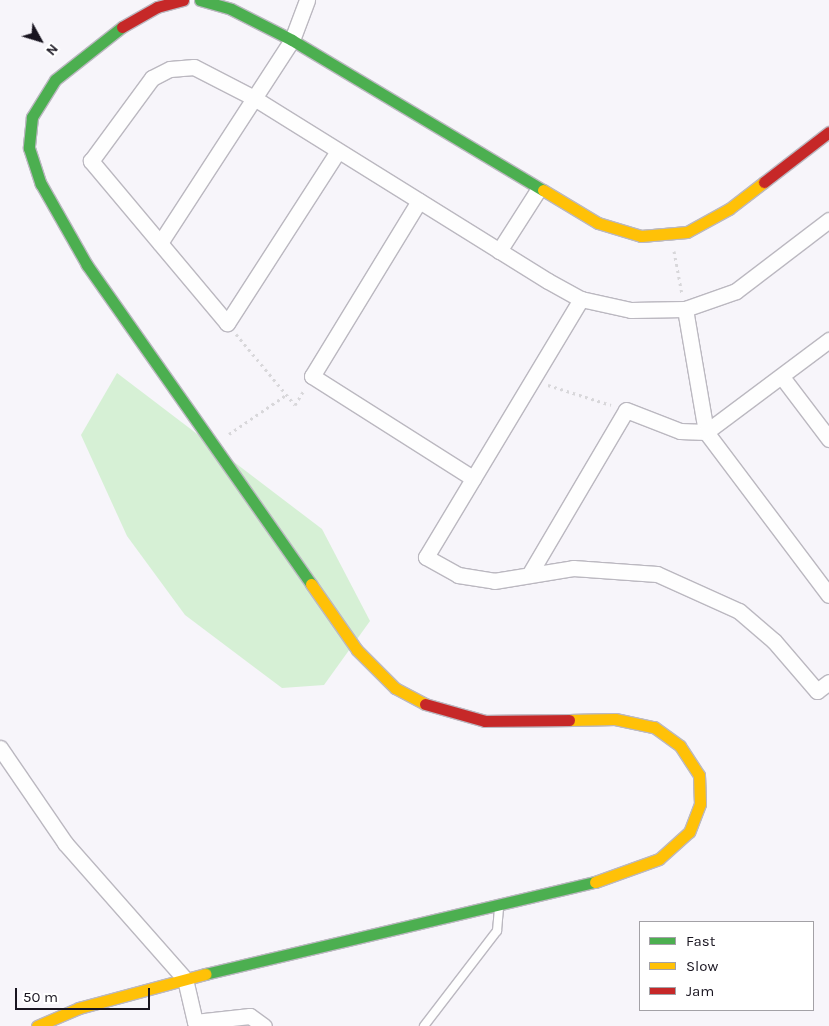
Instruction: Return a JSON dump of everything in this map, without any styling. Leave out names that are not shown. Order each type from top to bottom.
[{"type":"street","points":[[37,1026],[79,1008],[185,979],[618,876],[659,859],[689,832],[700,804],[699,775],[680,746],[654,726],[615,719],[484,721],[437,711],[395,688],[357,650],[87,265],[41,184],[29,148],[32,117],[55,80],[103,38],[156,7],[184,0]]},
{"type":"street","points":[[200,0],[231,9],[292,40],[538,190],[598,223],[641,236],[672,235],[729,208],[829,132]]},
{"type":"street","points":[[160,244],[292,40],[307,0]]},
{"type":"street","points":[[338,151],[227,323],[91,161],[152,78],[170,68],[194,67],[254,98],[499,251],[581,299],[631,310],[684,309],[736,291],[829,220]]},
{"type":"street","points":[[499,251],[538,190]]},
{"type":"street","points":[[419,201],[312,376],[473,478]]},
{"type":"street","points":[[581,299],[426,556],[458,575],[494,581],[573,568],[648,573],[696,588],[740,611],[774,641],[817,691],[829,682]]},
{"type":"street","points":[[684,309],[706,432],[829,596]]},
{"type":"street","points":[[529,575],[626,410],[680,431],[706,432],[829,340]]},
{"type":"street","points":[[782,377],[829,439]]},
{"type":"street","points":[[0,748],[65,843],[185,979],[195,1024],[250,1016],[264,1026]]},
{"type":"lane","points":[[424,1026],[497,931],[499,904]]},
{"type":"path","points":[[672,235],[684,309]]},
{"type":"path","points":[[227,323],[295,406],[312,376]]},
{"type":"path","points":[[532,380],[626,410]]},
{"type":"path","points":[[213,445],[286,395]]},
{"type":"green space","points":[[117,373],[322,529],[370,621],[324,685],[282,688],[185,615],[127,536],[81,435]]},
{"type":"traffic: fast","points":[[200,0],[231,9],[292,40],[543,190]]},
{"type":"traffic: fast","points":[[122,27],[55,80],[32,117],[29,148],[41,184],[87,265],[311,584]]},
{"type":"traffic: fast","points":[[205,974],[595,882]]},
{"type":"traffic: slow","points":[[543,190],[598,223],[641,236],[687,232],[729,209],[764,182]]},
{"type":"traffic: slow","points":[[311,584],[357,650],[395,688],[425,704]]},
{"type":"traffic: slow","points":[[569,720],[615,719],[654,727],[680,746],[699,775],[700,804],[689,832],[659,859],[595,882]]},
{"type":"traffic: slow","points":[[37,1026],[79,1008],[205,974]]},
{"type":"traffic: jam","points":[[122,27],[157,7],[183,0]]},
{"type":"traffic: jam","points":[[764,182],[829,132]]},
{"type":"traffic: jam","points":[[425,704],[485,721],[569,720]]}]
